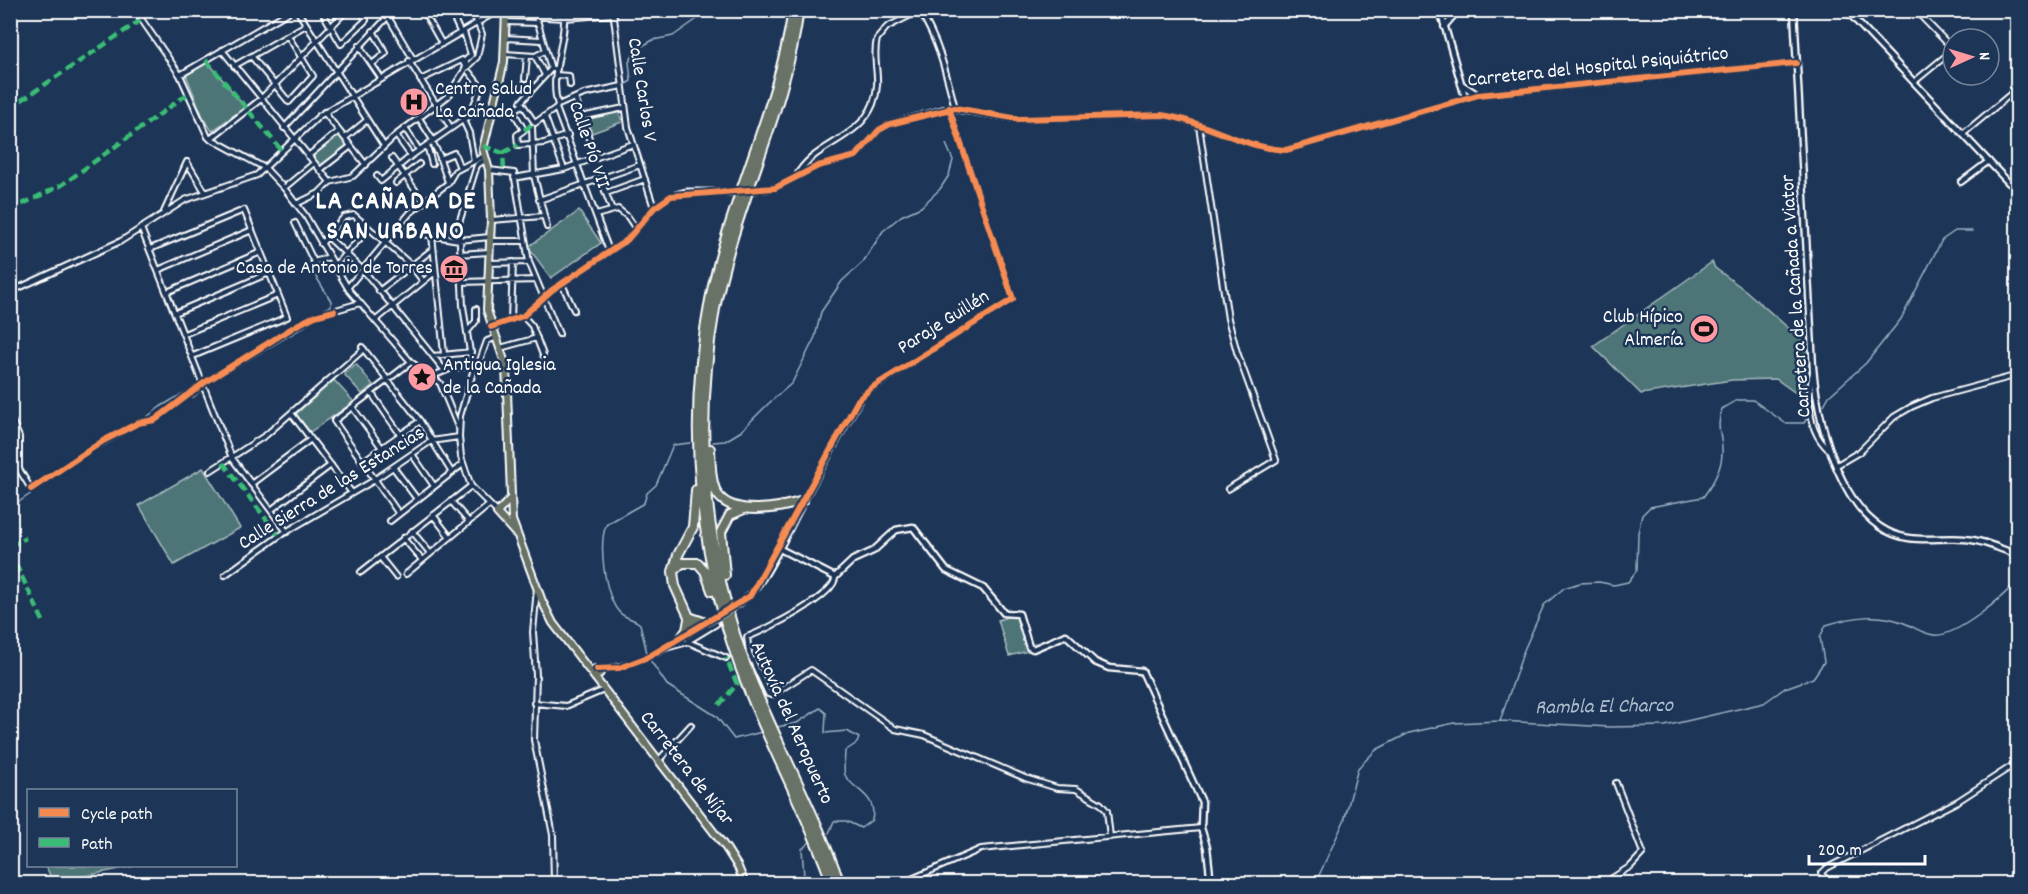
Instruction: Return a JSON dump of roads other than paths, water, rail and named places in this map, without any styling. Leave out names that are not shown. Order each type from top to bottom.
[{"type":"highway","name":"Autovía del Aeropuerto","points":[[793,10],[780,74],[718,264],[702,348],[698,422],[700,488],[706,536],[728,633],[754,703],[814,835],[832,884]]},
{"type":"highway","name":"Autovía del Aeropuerto","points":[[799,10],[782,90],[726,260],[712,327],[706,381],[705,450],[709,509],[718,567],[731,620],[753,683],[812,810],[840,884]]},
{"type":"highway","points":[[706,381],[714,486],[717,493],[729,504],[748,508],[801,505]]},
{"type":"highway","points":[[695,630],[675,586],[672,572],[695,518],[698,422]]},
{"type":"highway","points":[[731,620],[721,532],[730,515],[748,508]]},
{"type":"highway","points":[[672,572],[682,563],[690,562],[703,566],[728,633]]},
{"type":"highway","points":[[690,618],[706,623]]},
{"type":"highway","points":[[684,640],[690,618]]},
{"type":"main road","points":[[484,158],[483,149],[505,54],[503,14]]},
{"type":"main road","name":"Carretera de Níjar","points":[[484,158],[489,170],[491,220],[486,303],[490,327],[506,372],[509,510],[516,534],[553,623],[584,664],[596,672],[604,690],[733,857],[745,884]]},
{"type":"main road","points":[[497,513],[500,507],[509,510],[503,519]]},
{"type":"main road","name":"Carretera de Níjar","points":[[497,513],[516,534]]},
{"type":"street","points":[[135,10],[180,75],[210,138],[264,168],[284,188],[360,303],[411,362],[440,383],[458,427],[463,464],[471,486],[497,513]]},
{"type":"street","points":[[180,75],[292,10]]},
{"type":"street","points":[[297,10],[335,73],[384,146]]},
{"type":"street","points":[[321,10],[341,44],[366,20],[361,10]]},
{"type":"street","points":[[210,138],[261,99],[346,10]]},
{"type":"street","points":[[384,10],[420,80],[451,128]]},
{"type":"street","points":[[284,128],[394,10]]},
{"type":"street","points":[[423,10],[442,44]]},
{"type":"street","points":[[450,10],[471,56],[466,60],[467,70]]},
{"type":"street","name":"Calle Pío VII","points":[[564,10],[565,18],[555,71],[557,106],[609,251]]},
{"type":"street","name":"Carretera del Hospital Psiquiátrico","points":[[1440,10],[1465,97]]},
{"type":"street","points":[[1444,28],[1459,10]]},
{"type":"street","name":"Carretera de la Cañada a Viator","points":[[1794,10],[1813,368],[1816,402],[1832,453],[1851,495],[1866,515],[1887,530],[1908,538],[1977,540],[2018,555]]},
{"type":"street","points":[[1846,10],[2009,183]]},
{"type":"street","points":[[1916,10],[1941,37]]},
{"type":"street","points":[[296,204],[319,193],[330,182],[353,176],[396,135],[438,106],[477,57],[482,36],[472,11],[465,14]]},
{"type":"street","points":[[795,178],[810,160],[857,128],[867,117],[879,80],[877,39],[887,27],[919,11],[930,25],[936,42],[952,108]]},
{"type":"street","points":[[2012,11],[2018,19]]},
{"type":"street","points":[[10,292],[121,241],[163,213],[205,192],[257,175],[324,112],[477,23],[503,14],[565,18],[591,13],[614,12]]},
{"type":"street","name":"Calle Carlos V","points":[[614,12],[624,108],[654,208]]},
{"type":"street","points":[[503,14],[537,23]]},
{"type":"street","points":[[536,16],[545,51],[555,71]]},
{"type":"street","points":[[234,66],[306,25]]},
{"type":"street","points":[[372,64],[386,53],[373,31]]},
{"type":"street","points":[[252,57],[289,102],[313,76],[288,36]]},
{"type":"street","points":[[505,38],[542,40]]},
{"type":"street","points":[[359,46],[381,78]]},
{"type":"street","points":[[222,50],[330,182]]},
{"type":"street","points":[[505,54],[535,56],[545,51]]},
{"type":"street","points":[[525,79],[527,56]]},
{"type":"street","points":[[535,56],[545,75]]},
{"type":"street","points":[[377,176],[381,181],[419,150],[463,120],[475,107],[481,87],[462,60],[420,80]]},
{"type":"street","points":[[1914,82],[1941,60]]},
{"type":"street","points":[[1796,61],[1789,64],[1796,71]]},
{"type":"street","name":"Carretera del Hospital Psiquiátrico","points":[[754,190],[775,188],[818,166],[856,156],[879,130],[890,124],[952,108],[1019,119],[1162,114],[1241,141],[1271,149],[1286,150],[1465,97],[1789,64]]},
{"type":"street","points":[[547,227],[534,176],[533,125],[522,105],[523,98],[545,75],[555,71],[569,76],[570,85]]},
{"type":"street","name":"Carretera del Hospital Psiquiátrico","points":[[1461,84],[1478,95]]},
{"type":"street","name":"Carretera del Hospital Psiquiátrico","points":[[1456,100],[1461,84]]},
{"type":"street","points":[[533,125],[557,106],[575,98],[622,86]]},
{"type":"street","points":[[1964,133],[2018,88]]},
{"type":"street","points":[[575,98],[596,158]]},
{"type":"street","points":[[522,105],[513,111],[524,130],[517,135],[518,145],[554,140],[568,135]]},
{"type":"street","points":[[475,107],[492,111]]},
{"type":"street","points":[[581,117],[624,108]]},
{"type":"street","name":"Paraje Guillén","points":[[801,505],[863,394],[1013,299],[952,108]]},
{"type":"street","points":[[324,112],[366,165]]},
{"type":"street","points":[[545,117],[564,169]]},
{"type":"street","points":[[419,118],[433,140],[448,183]]},
{"type":"street","points":[[345,138],[367,120]]},
{"type":"street","points":[[463,120],[469,133],[474,161]]},
{"type":"street","points":[[1199,126],[1228,319],[1237,352],[1276,460],[1228,489]]},
{"type":"street","points":[[405,128],[419,150]]},
{"type":"street","points":[[308,156],[339,131]]},
{"type":"street","points":[[396,135],[411,156]]},
{"type":"street","points":[[514,178],[564,169],[633,144]]},
{"type":"street","points":[[427,145],[432,164]]},
{"type":"street","points":[[320,170],[351,146]]},
{"type":"street","points":[[441,159],[454,153],[460,168]]},
{"type":"street","points":[[392,158],[424,202]]},
{"type":"street","points":[[348,287],[387,244],[410,213],[448,183],[460,168],[484,158]]},
{"type":"street","points":[[473,372],[460,282],[459,223],[477,165],[484,158]]},
{"type":"street","points":[[1961,182],[1989,161]]},
{"type":"street","points":[[163,213],[187,162],[205,192]]},
{"type":"street","points":[[284,188],[314,163]]},
{"type":"street","points":[[396,183],[419,164]]},
{"type":"street","points":[[539,200],[585,186],[640,165]]},
{"type":"street","points":[[489,170],[513,171],[529,262],[559,333]]},
{"type":"street","points":[[606,193],[645,179]]},
{"type":"street","points":[[601,180],[612,210]]},
{"type":"street","points":[[490,327],[523,316],[562,284],[637,231],[654,208],[678,194],[734,192]]},
{"type":"street","points":[[596,215],[618,209],[628,217],[637,231]]},
{"type":"street","points":[[150,249],[244,210],[261,252],[287,317],[193,356]]},
{"type":"street","points":[[321,244],[344,217],[354,215],[411,265],[423,280]]},
{"type":"street","points":[[491,220],[521,220],[543,216]]},
{"type":"street","points":[[295,224],[314,262],[329,257]]},
{"type":"street","points":[[141,228],[232,458],[287,532]]},
{"type":"street","points":[[158,270],[252,230]]},
{"type":"street","points":[[335,265],[369,230]]},
{"type":"street","points":[[398,230],[459,240],[525,241]]},
{"type":"street","points":[[432,236],[444,354]]},
{"type":"street","points":[[328,237],[364,271],[445,370]]},
{"type":"street","points":[[379,291],[433,249]]},
{"type":"street","points":[[167,292],[261,252]]},
{"type":"street","points":[[459,254],[489,252]]},
{"type":"street","points":[[511,320],[513,262]]},
{"type":"street","points":[[489,263],[529,262]]},
{"type":"street","points":[[375,320],[436,272]]},
{"type":"street","points":[[175,313],[269,273]]},
{"type":"street","points":[[460,282],[536,280]]},
{"type":"street","points":[[562,284],[574,310]]},
{"type":"street","points":[[184,334],[278,295]]},
{"type":"street","points":[[192,394],[203,382],[315,316],[360,303]]},
{"type":"street","points":[[468,331],[476,321],[476,309]]},
{"type":"street","points":[[523,316],[537,338],[543,355]]},
{"type":"street","points":[[458,427],[473,372],[478,366],[486,341],[495,338]]},
{"type":"street","points":[[499,348],[537,338]]},
{"type":"street","points":[[210,471],[232,458],[291,413],[363,348],[420,421],[452,473]]},
{"type":"street","points":[[433,356],[471,352]]},
{"type":"street","points":[[399,514],[334,421],[411,362]]},
{"type":"street","points":[[432,376],[445,370],[472,366]]},
{"type":"street","points":[[1813,368],[1808,392],[1808,410],[1822,441],[1832,453]]},
{"type":"street","points":[[1837,465],[1859,452],[1894,417],[1911,407],[1932,398],[2018,375]]},
{"type":"street","points":[[372,394],[400,434]]},
{"type":"street","points":[[353,408],[382,448]]},
{"type":"street","points":[[291,413],[352,493]]},
{"type":"street","points":[[10,416],[20,442],[19,469],[31,489],[36,486]]},
{"type":"street","points":[[363,461],[420,421]]},
{"type":"street","name":"Calle Sierra de las Estancias","points":[[225,575],[287,532],[431,441],[459,437]]},
{"type":"street","points":[[251,484],[311,439]]},
{"type":"street","points":[[412,454],[434,486]]},
{"type":"street","points":[[390,521],[463,464]]},
{"type":"street","points":[[271,510],[331,465]]},
{"type":"street","points":[[393,467],[417,500]]},
{"type":"street","points":[[361,572],[471,486]]},
{"type":"street","points":[[451,501],[469,522]]},
{"type":"street","points":[[684,640],[695,630],[750,596],[801,505]]},
{"type":"street","points":[[406,574],[488,506]]},
{"type":"street","points":[[432,515],[450,537]]},
{"type":"street","points":[[1110,837],[1107,811],[1101,804],[1076,789],[1057,788],[1025,778],[924,735],[895,729],[811,670],[772,695],[768,694],[748,653],[747,637],[815,600],[832,587],[835,577],[853,560],[873,551],[896,530],[913,527],[946,570],[983,588],[1004,613],[1019,614],[1029,647],[1033,649],[1066,635],[1095,662],[1119,670],[1142,671],[1202,802],[1201,828],[1207,847],[1211,884]]},
{"type":"street","points":[[412,531],[430,554]]},
{"type":"street","points":[[403,538],[422,560]]},
{"type":"street","points":[[778,548],[835,577]]},
{"type":"street","points":[[380,557],[396,577]]},
{"type":"street","points":[[537,588],[533,632],[535,747],[553,835],[554,884]]},
{"type":"street","points":[[596,672],[634,663],[716,624]]},
{"type":"street","points":[[684,640],[726,658]]},
{"type":"street","points":[[534,703],[569,706],[604,690]]},
{"type":"street","points":[[658,760],[691,725]]},
{"type":"street","points":[[1828,884],[1823,871],[1958,801],[2018,762]]},
{"type":"street","points":[[1603,884],[1631,866],[1643,853],[1616,783]]},
{"type":"street","points":[[900,884],[981,849],[1201,828]]},
{"type":"waterway","points":[[626,84],[631,81],[629,62],[637,49],[653,40],[673,36],[710,10]]},
{"type":"waterway","points":[[1227,10],[1228,14]]},
{"type":"waterway","points":[[713,442],[725,441],[740,432],[792,383],[815,337],[821,312],[842,281],[863,262],[883,231],[901,216],[921,207],[940,189],[949,175],[953,160],[946,144]]},
{"type":"waterway","points":[[1824,405],[1829,396],[1866,363],[1901,319],[1942,240],[1955,231],[1972,231]]},
{"type":"waterway","points":[[315,275],[331,301],[331,306],[315,314]]},
{"type":"waterway","points":[[259,348],[311,316]]},
{"type":"waterway","points":[[10,508],[87,455],[123,435],[160,407],[206,380]]},
{"type":"waterway","points":[[1500,721],[1524,650],[1544,605],[1564,588],[1580,583],[1599,582],[1614,585],[1628,582],[1637,570],[1638,533],[1642,515],[1650,507],[1703,497],[1716,476],[1722,459],[1719,427],[1722,409],[1737,400],[1753,400],[1785,423],[1804,423],[1809,415]]},
{"type":"waterway","points":[[647,653],[640,624],[623,616],[614,605],[610,595],[604,569],[604,532],[607,524],[644,503],[647,493],[656,485],[673,445],[690,443]]},
{"type":"waterway","name":"Rambla El Charco","points":[[1315,884],[1344,821],[1358,768],[1376,750],[1409,733],[1454,723],[1500,721],[1610,727],[1665,726],[1764,703],[1785,688],[1813,678],[1824,662],[1820,637],[1826,625],[1855,618],[1875,617],[1904,623],[1922,632],[1934,635],[1943,634],[1967,623],[2003,595],[2018,579]]},
{"type":"waterway","points":[[650,660],[667,685],[716,716],[734,739],[762,732]]},
{"type":"waterway","points":[[777,727],[797,723],[820,708],[826,713],[825,733],[847,731],[859,738],[857,743],[845,751],[844,773],[848,780],[868,798],[873,811],[872,820],[861,828],[846,821],[834,821],[829,833]]},
{"type":"waterway","points":[[795,884],[804,876],[802,849],[811,841]]},
{"type":"place","name":"Centro Salud La Cañada","points":[[414,102]]},
{"type":"place","name":"Casa de Antonio de Torres","points":[[454,269]]},
{"type":"place","name":"Club Hípico Almería","points":[[1704,329]]},
{"type":"place","name":"Antigua Iglesia de la Cañada","points":[[422,377]]},
{"type":"district","name":"LA CAÑADA DE SAN URBANO","points":[[396,217]]}]
